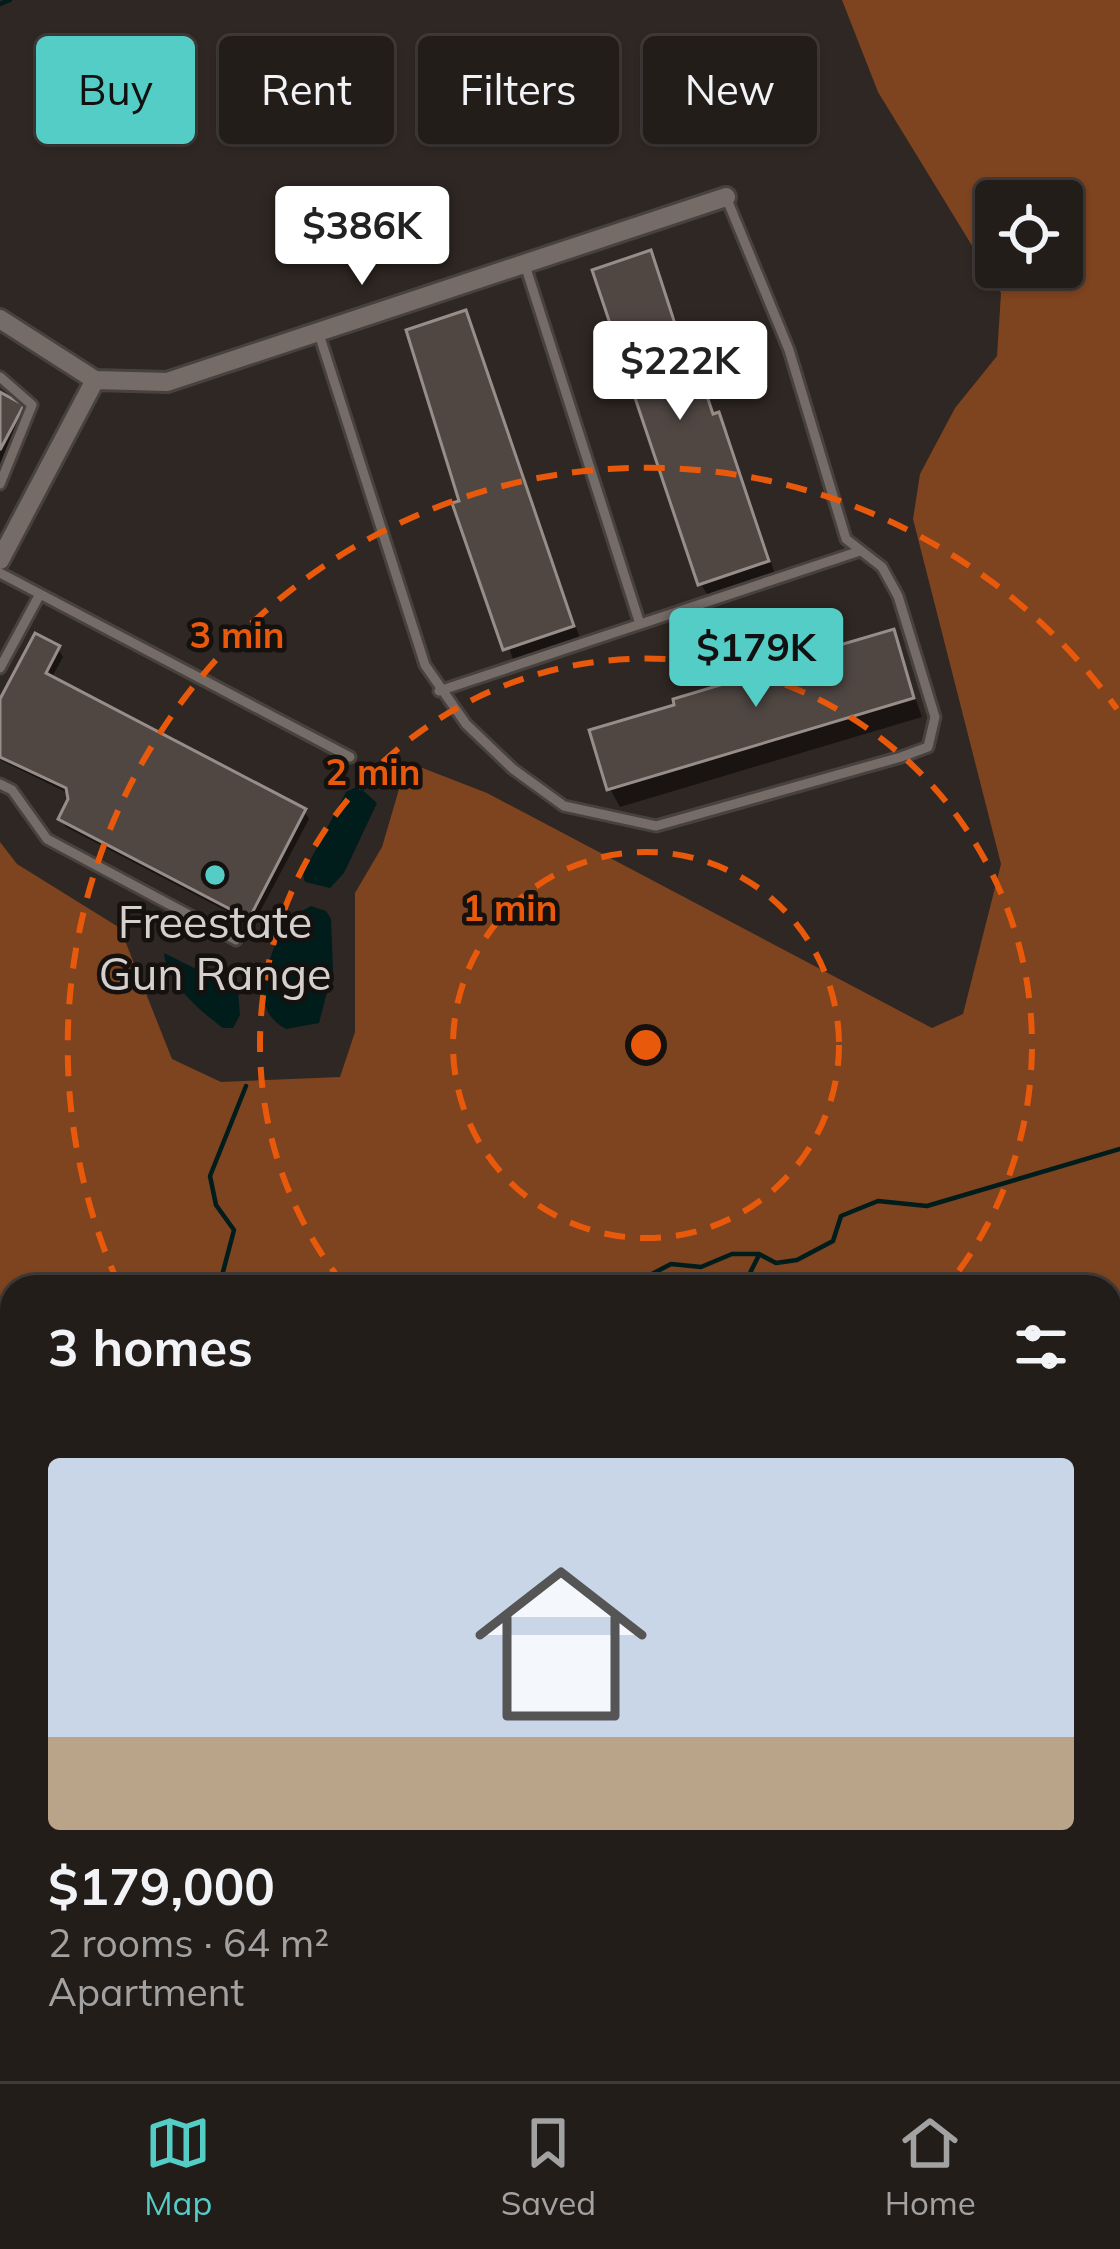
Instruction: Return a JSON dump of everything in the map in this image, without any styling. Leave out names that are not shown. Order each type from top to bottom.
[{"type":"street","points":[[0,319],[95,380],[167,382],[726,197]]},
{"type":"street","points":[[0,560],[95,380]]},
{"type":"lane","points":[[318,331],[424,665],[439,691],[513,769],[564,806],[656,826],[901,757],[928,747],[934,717],[898,596],[882,567],[846,538],[789,350],[726,197]]},
{"type":"lane","points":[[524,262],[640,621]]},
{"type":"lane","points":[[0,377],[32,405],[0,484]]},
{"type":"lane","points":[[439,691],[860,551]]},
{"type":"lane","points":[[0,573],[350,757]]},
{"type":"lane","points":[[0,668],[40,594]]},
{"type":"lane","points":[[0,784],[12,790],[46,839],[236,940]]},
{"type":"shaded area","points":[[842,0],[1120,0],[1120,1275],[0,1275],[0,842],[17,864],[120,928],[172,1059],[221,1082],[340,1077],[355,1032],[355,893],[382,847],[407,762],[487,793],[932,1028],[963,1014],[1001,864],[913,519],[920,474],[955,408],[997,356],[998,288],[1083,288],[1083,180],[975,180],[975,251],[878,92]]},
{"type":"water","points":[[358,786],[377,803],[344,873],[330,888],[305,882],[303,874],[346,792]]},
{"type":"water","points":[[311,906],[326,911],[331,919],[333,969],[319,1023],[286,1029],[266,1008],[268,965],[284,921]]},
{"type":"water","points":[[164,953],[238,990],[240,1015],[233,1028],[223,1028],[186,995],[171,975]]},
{"type":"building","points":[[651,250],[678,333],[685,330],[713,414],[719,412],[769,561],[698,585],[592,270]]},
{"type":"building","points":[[466,310],[574,626],[503,650],[452,503],[459,501],[406,330]]},
{"type":"building","points":[[0,392],[24,405],[0,450]]},
{"type":"building","points":[[894,629],[914,698],[607,790],[589,730],[674,705],[673,699],[757,674],[755,670]]},
{"type":"building","points":[[35,633],[60,646],[46,673],[306,809],[249,919],[58,819],[68,799],[66,788],[0,757],[0,699]]},
{"type":"waterway","points":[[0,4],[10,0]]},
{"type":"waterway","points":[[222,1275],[234,1230],[216,1205],[210,1176],[246,1086]]},
{"type":"waterway","points":[[650,1275],[671,1264],[701,1267],[732,1254],[759,1254],[776,1263],[797,1260],[833,1241],[841,1216],[878,1201],[927,1206],[1120,1149]]},
{"type":"waterway","points":[[749,1275],[759,1255]]},
{"type":"place","name":"Freestate Gun Range","points":[[215,875]]}]
